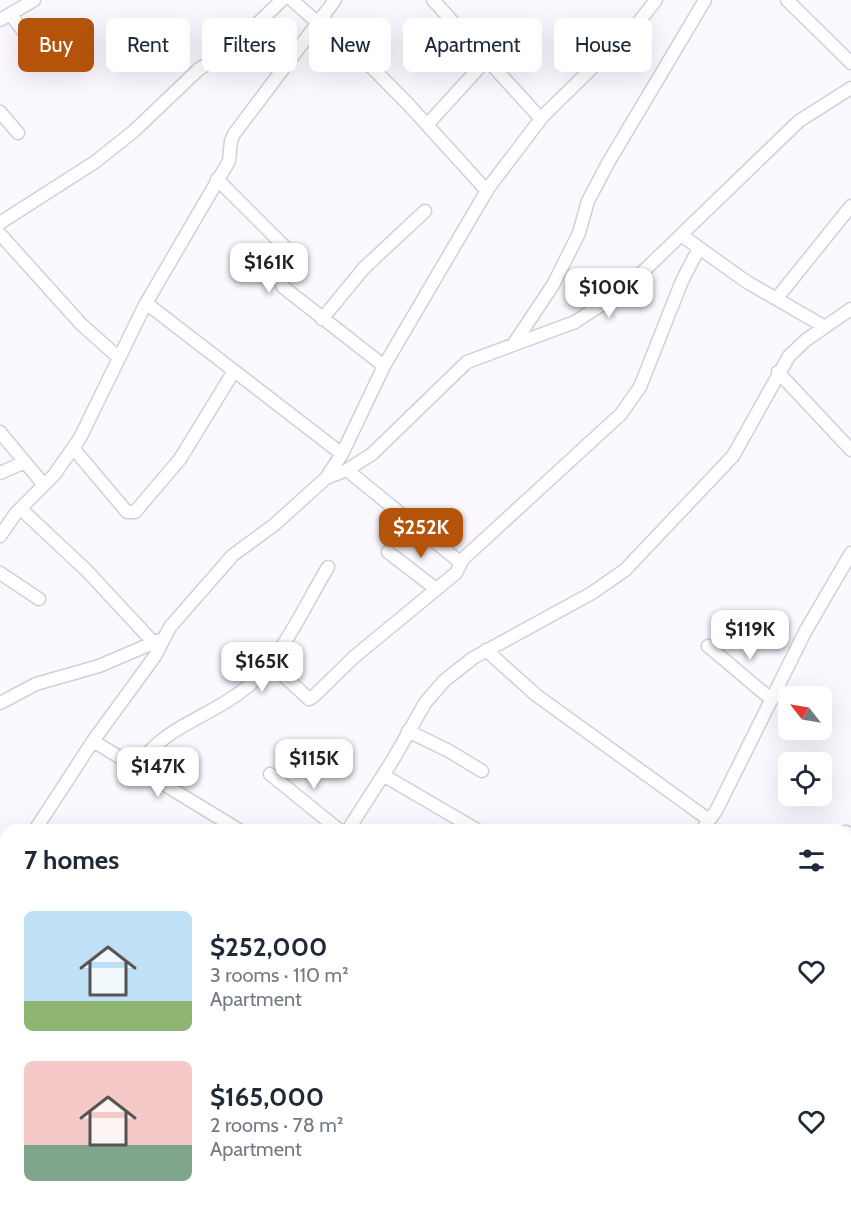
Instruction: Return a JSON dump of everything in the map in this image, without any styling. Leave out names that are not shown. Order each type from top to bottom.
[{"type":"street","points":[[18,31],[5,17],[34,0]]},
{"type":"street","points":[[0,223],[95,162],[134,131],[199,69],[248,40],[258,23],[282,0]]},
{"type":"street","points":[[292,0],[317,18]]},
{"type":"street","points":[[322,18],[335,0]]},
{"type":"street","points":[[433,0],[449,18]]},
{"type":"street","points":[[39,824],[93,741],[155,656],[159,641],[170,627],[233,555],[274,525],[326,478],[342,454],[384,366],[488,190],[541,119],[638,23],[656,0]]},
{"type":"street","points":[[513,345],[553,285],[579,233],[588,201],[608,163],[705,0]]},
{"type":"street","points":[[787,0],[851,63]]},
{"type":"street","points":[[0,536],[73,448],[146,303],[229,161],[231,141],[240,125],[309,34]]},
{"type":"street","points":[[373,72],[488,190]]},
{"type":"street","points":[[427,125],[475,72]]},
{"type":"street","points":[[499,72],[541,119]]},
{"type":"street","points":[[326,478],[347,470],[372,454],[467,362],[584,318],[624,290],[799,121],[851,88]]},
{"type":"street","points":[[0,112],[18,133]]},
{"type":"street","points":[[217,179],[288,250],[290,261],[281,285],[321,319],[384,366]]},
{"type":"street","points":[[777,298],[851,206]]},
{"type":"street","points":[[321,319],[356,276],[425,211]]},
{"type":"street","points":[[0,234],[81,324],[119,358]]},
{"type":"street","points":[[681,235],[747,282],[825,327]]},
{"type":"street","points":[[270,663],[309,699],[354,657],[456,573],[461,563],[628,407],[646,372],[681,281],[699,248]]},
{"type":"street","points":[[146,303],[342,454]]},
{"type":"street","points":[[352,824],[430,696],[444,681],[486,650],[592,593],[636,560],[733,456],[789,356],[851,309]]},
{"type":"street","points":[[73,448],[118,503],[127,512],[135,512],[180,459],[234,371]]},
{"type":"street","points":[[778,372],[851,450]]},
{"type":"street","points":[[0,432],[44,484]]},
{"type":"street","points":[[0,473],[25,462]]},
{"type":"street","points":[[347,470],[461,563]]},
{"type":"street","points":[[21,509],[159,641]]},
{"type":"street","points":[[388,552],[436,589]]},
{"type":"street","points":[[706,824],[772,700],[805,632],[851,553]]},
{"type":"street","points":[[136,767],[163,737],[233,697],[252,683],[270,663],[328,567]]},
{"type":"street","points":[[0,573],[39,599]]},
{"type":"street","points":[[0,702],[36,684],[99,666],[159,641]]},
{"type":"street","points":[[708,646],[772,700]]},
{"type":"street","points":[[486,650],[536,695],[704,824]]},
{"type":"street","points":[[408,731],[449,751],[482,771]]},
{"type":"street","points":[[93,741],[229,824]]},
{"type":"street","points":[[270,774],[332,824]]},
{"type":"street","points":[[383,775],[467,824]]}]
